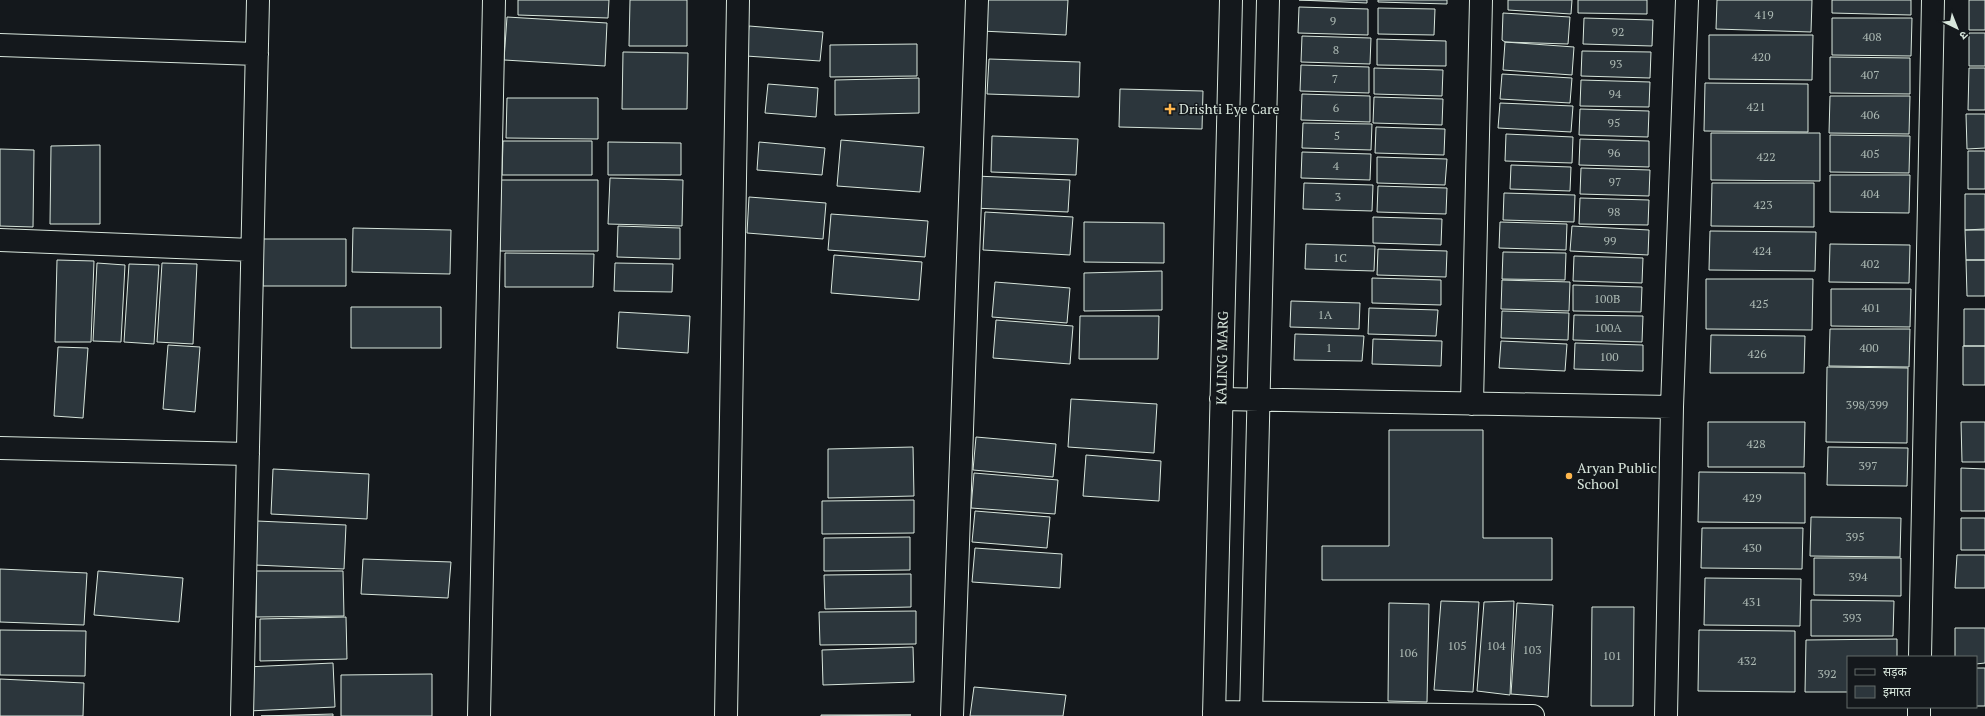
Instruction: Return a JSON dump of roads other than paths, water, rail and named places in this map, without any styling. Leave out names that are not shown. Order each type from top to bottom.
[{"type":"street","points":[[242,716],[258,0]]},
{"type":"street","points":[[479,716],[494,0]]},
{"type":"street","points":[[726,716],[738,0]]},
{"type":"street","points":[[952,716],[977,0]]},
{"type":"street","name":"KALING MARG","points":[[1214,714],[1231,0]]},
{"type":"street","points":[[1251,714],[1268,0]]},
{"type":"street","points":[[1472,404],[1481,0]]},
{"type":"street","points":[[1666,716],[1672,407],[1687,0]]},
{"type":"street","points":[[1920,656],[1933,0]]},
{"type":"street","points":[[0,45],[257,54]]},
{"type":"street","points":[[0,240],[252,250]]},
{"type":"street","points":[[1221,399],[1672,407]]},
{"type":"street","points":[[0,448],[248,454]]},
{"type":"street","points":[[1214,714],[1533,716]]},
{"type":"place","name":"Drishti Eye Care","points":[[1170,109]]},
{"type":"place","name":"Aryan Public School","points":[[1569,476]]}]
